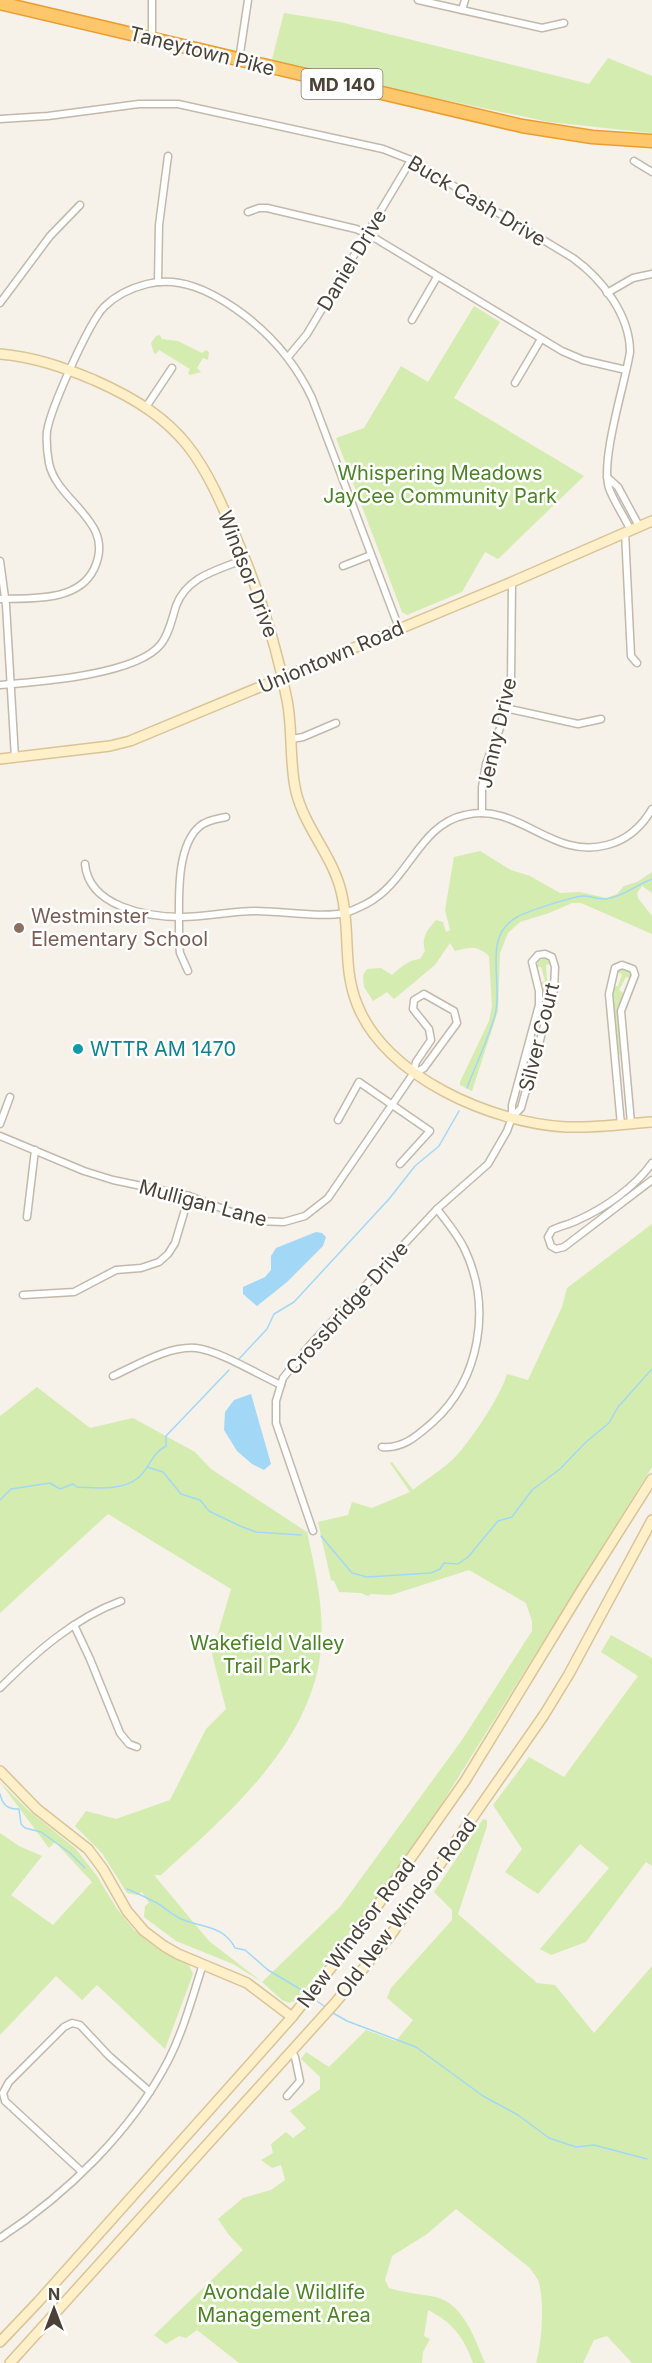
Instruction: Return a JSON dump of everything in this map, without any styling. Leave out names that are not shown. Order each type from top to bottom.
[{"type":"highway","name":"Taneytown Pike","points":[[0,3],[152,38],[238,61],[553,132],[652,141]]},
{"type":"highway","points":[[0,11],[34,11]]},
{"type":"street","points":[[152,0],[152,38]]},
{"type":"street","points":[[238,61],[249,0]]},
{"type":"street","points":[[418,0],[542,28],[564,23]]},
{"type":"street","points":[[462,10],[465,0]]},
{"type":"street","name":"Buck Cash Drive","points":[[0,119],[40,117],[139,104],[178,104],[383,149],[411,160],[573,258],[588,270],[607,293],[627,328],[630,352],[609,452],[607,477],[618,487],[631,529]]},
{"type":"street","points":[[158,282],[159,225],[168,156]]},
{"type":"street","name":"Daniel Drive","points":[[288,357],[307,334],[411,160]]},
{"type":"street","points":[[634,161],[652,172]]},
{"type":"street","points":[[0,303],[50,236],[80,205]]},
{"type":"street","points":[[248,212],[267,208],[356,229],[368,234],[573,356],[626,370]]},
{"type":"street","points":[[607,293],[633,278],[652,274]]},
{"type":"street","points":[[412,320],[437,277]]},
{"type":"street","points":[[3,599],[56,595],[74,590],[89,577],[98,560],[99,543],[95,528],[55,478],[47,453],[50,421],[90,327],[103,308],[125,291],[158,282],[191,285],[222,300],[255,324],[288,357],[312,398],[399,628]]},
{"type":"street","points":[[515,384],[541,339]]},
{"type":"street","name":"Windsor Drive","points":[[0,354],[38,359],[71,370],[124,394],[146,407],[180,435],[201,463],[217,494],[268,618],[282,678],[292,739],[293,770],[298,799],[314,837],[336,876],[345,913],[347,963],[352,991],[360,1012],[381,1043],[413,1074],[460,1098],[512,1117],[566,1127],[652,1122]]},
{"type":"street","points":[[146,407],[172,368]]},
{"type":"street","name":"Uniontown Road","points":[[0,759],[110,746],[130,741],[512,582],[652,521]]},
{"type":"street","points":[[631,529],[631,656],[637,663]]},
{"type":"street","points":[[343,566],[371,555]]},
{"type":"street","points":[[0,685],[104,672],[148,655],[165,638],[181,595],[189,585],[205,575],[245,559]]},
{"type":"street","points":[[0,561],[15,758]]},
{"type":"street","name":"Jenny Drive","points":[[482,813],[486,764],[505,708],[512,674],[512,582]]},
{"type":"street","points":[[505,708],[578,724],[601,719]]},
{"type":"street","points":[[292,739],[301,738],[336,723]]},
{"type":"street","points":[[85,864],[86,876],[92,887],[109,901],[139,911],[180,917],[240,911],[345,913],[369,903],[386,891],[401,875],[424,842],[438,828],[452,819],[482,813],[506,817],[561,844],[586,848],[613,844],[628,836],[642,823],[652,809]]},
{"type":"street","points":[[188,971],[180,953],[181,870],[190,839],[203,823],[226,817]]},
{"type":"street","name":"Silver Court","points":[[538,955],[547,955],[552,957],[554,964],[554,990],[521,1108],[512,1117],[512,1105],[539,1005],[539,991],[532,962],[538,955]]},
{"type":"street","points":[[621,1125],[609,994],[615,968],[622,964],[633,969],[635,975],[621,1011],[631,1124]]},
{"type":"street","points":[[424,994],[454,1011],[457,1020],[455,1027],[424,1068],[413,1074],[416,1062],[431,1040],[429,1029],[413,1009],[414,1000],[424,994]]},
{"type":"street","name":"Mulligan Lane","points":[[0,1136],[113,1180],[189,1196],[255,1221],[284,1222],[305,1216],[321,1206],[413,1074]]},
{"type":"street","points":[[338,1120],[359,1082],[430,1131],[400,1164]]},
{"type":"street","points":[[0,1124],[10,1097]]},
{"type":"street","name":"Crossbridge Drive","points":[[313,1531],[276,1423],[276,1401],[281,1385],[289,1370],[310,1344],[437,1209],[488,1164],[502,1141],[512,1117]]},
{"type":"street","points":[[27,1217],[35,1150]]},
{"type":"street","points":[[652,1163],[637,1181],[595,1212],[552,1230],[548,1237],[551,1246],[556,1249],[564,1247],[652,1180]]},
{"type":"street","points":[[23,1294],[74,1292],[116,1270],[141,1268],[159,1262],[175,1243],[189,1196]]},
{"type":"street","points":[[382,1447],[402,1446],[418,1436],[442,1414],[463,1383],[475,1351],[480,1312],[474,1275],[464,1248],[437,1209]]},
{"type":"street","points":[[112,1376],[177,1350],[195,1348],[281,1385]]},
{"type":"street","name":"New Windsor Road","points":[[0,2342],[292,2017],[363,1927],[460,1789],[652,1479]]},
{"type":"street","name":"Old New Windsor Road","points":[[10,2363],[353,1982],[390,1936],[522,1749],[569,1674],[652,1520]]},
{"type":"street","points":[[0,1688],[44,1648],[74,1625],[122,1601]]},
{"type":"street","points":[[74,1625],[120,1733],[129,1744],[137,1747]]},
{"type":"street","points":[[0,1771],[37,1809],[88,1849],[127,1911],[144,1931],[164,1946],[247,1983],[292,2017]]},
{"type":"street","points":[[0,2238],[57,2195],[127,2121],[150,2092],[176,2044],[203,1964]]},
{"type":"street","points":[[81,2171],[5,2101],[3,2093],[9,2082],[63,2027],[72,2023],[80,2025],[109,2056],[150,2092]]},
{"type":"street","points":[[287,2096],[300,2081],[295,2057],[291,2051]]},
{"type":"green space","points":[[284,13],[340,22],[589,84],[608,58],[652,76],[652,133],[549,122],[271,63]]},
{"type":"green space","name":"Whispering Meadows JayCee Community Park","points":[[474,306],[500,322],[454,398],[584,476],[498,559],[485,552],[462,592],[407,615],[402,612],[336,438],[364,428],[401,366],[428,382]]},
{"type":"green space","points":[[160,335],[162,339],[178,341],[202,353],[206,350],[209,352],[208,360],[203,358],[197,368],[201,372],[190,375],[188,373],[190,369],[159,350],[156,354],[154,353],[151,343],[156,336]]},
{"type":"green space","points":[[480,851],[511,870],[530,876],[560,893],[580,892],[606,898],[617,894],[624,886],[637,882],[652,872],[652,893],[642,886],[637,893],[638,898],[652,916],[652,934],[581,903],[572,903],[520,922],[508,933],[500,953],[498,1011],[472,1091],[460,1085],[460,1082],[489,1021],[492,1006],[489,956],[473,948],[455,951],[450,943],[435,965],[394,999],[387,992],[373,1001],[364,987],[363,975],[367,969],[381,968],[392,975],[408,962],[420,959],[425,951],[426,934],[436,920],[443,922],[446,932],[450,930],[445,910],[454,857]]},
{"type":"green space","points":[[545,958],[551,963],[546,965],[547,980],[551,981],[551,986],[536,1034],[534,1032],[543,1000],[541,983],[545,981],[541,967],[536,967],[539,960]]},
{"type":"green space","points":[[625,968],[630,971],[631,979],[626,977],[619,990],[623,993],[618,1011],[621,1054],[619,1056],[612,999],[613,986],[618,986],[622,974],[617,972]]},
{"type":"green space","points":[[652,1224],[652,1467],[411,1853],[363,1917],[295,2001],[289,2003],[282,2000],[262,1982],[340,1907],[462,1740],[532,1631],[532,1621],[526,1603],[469,1570],[391,1595],[371,1594],[368,1596],[361,1593],[339,1592],[334,1581],[331,1580],[318,1522],[348,1515],[352,1502],[372,1508],[410,1492],[390,1463],[392,1462],[413,1490],[451,1461],[466,1445],[483,1420],[507,1374],[528,1380],[562,1307],[567,1288]]},
{"type":"green space","name":"Wakefield Valley Trail Park","points":[[37,1387],[90,1428],[133,1418],[195,1452],[211,1469],[307,1532],[314,1564],[322,1630],[319,1663],[310,1695],[279,1754],[258,1781],[161,1875],[154,1875],[209,1941],[262,1982],[233,1964],[176,1941],[144,1917],[145,1906],[149,1903],[142,1892],[137,1895],[127,1893],[102,1853],[75,1826],[86,1811],[116,1819],[170,1800],[206,1729],[226,1709],[212,1654],[231,1589],[108,1514],[0,1613],[0,1416]]},
{"type":"green space","points":[[611,1635],[652,1658],[652,1866],[646,1862],[586,1942],[551,1955],[540,1949],[609,1868],[580,1844],[538,1894],[505,1872],[522,1849],[493,1805],[529,1757],[564,1777],[638,1676],[601,1652]]},
{"type":"green space","points":[[0,1782],[28,1810],[76,1849],[134,1930],[159,1950],[189,1965],[193,1974],[165,2049],[97,1985],[82,2000],[56,1976],[0,2035],[0,1833],[19,1846],[42,1856],[11,1895],[53,1925],[92,1882],[55,1842],[49,1848]]},
{"type":"green space","name":"Avondale Wildlife Management Area","points":[[483,1819],[487,1820],[487,1826],[458,1914],[537,1983],[555,1985],[594,2033],[652,1966],[652,2363],[632,2363],[607,2336],[594,2340],[583,2363],[536,2363],[542,2322],[538,2280],[530,2268],[456,2209],[427,2234],[392,2256],[385,2280],[389,2288],[436,2297],[454,2307],[467,2324],[485,2363],[473,2363],[466,2345],[456,2331],[428,2310],[424,2336],[430,2339],[423,2352],[422,2363],[239,2363],[197,2330],[186,2338],[179,2336],[166,2344],[154,2335],[243,2250],[218,2219],[243,2198],[271,2190],[285,2180],[281,2165],[272,2168],[261,2160],[273,2153],[271,2144],[286,2132],[293,2138],[306,2128],[290,2111],[320,2089],[320,2077],[301,2059],[306,2052],[329,2067],[366,2030],[396,2041],[413,2020],[387,1998],[391,1988],[452,1920],[452,1910],[434,1892]]},
{"type":"water","points":[[316,1232],[326,1237],[323,1246],[287,1282],[257,1306],[243,1294],[243,1287],[265,1277],[271,1270],[271,1256],[276,1248]]},
{"type":"water","points":[[251,1394],[271,1464],[264,1470],[252,1464],[237,1451],[224,1430],[225,1412],[234,1400]]},
{"type":"waterway","points":[[467,1088],[495,1015],[497,948],[506,926],[517,917],[530,911],[583,896],[612,898],[652,879]]},
{"type":"waterway","points":[[238,1360],[267,1329],[274,1314],[294,1302],[389,1199],[415,1166],[439,1146],[459,1111]]},
{"type":"waterway","points":[[321,1536],[352,1573],[367,1577],[431,1573],[440,1569],[444,1563],[458,1564],[468,1557],[498,1521],[512,1517],[532,1490],[560,1469],[586,1442],[609,1423],[618,1407],[652,1369]]},
{"type":"waterway","points":[[0,1500],[11,1489],[50,1483],[60,1489],[73,1484],[77,1487],[100,1488],[117,1487],[132,1482],[166,1446],[166,1436],[229,1370]]},
{"type":"waterway","points":[[147,1467],[163,1472],[181,1494],[200,1500],[209,1511],[240,1526],[256,1532],[301,1535]]},
{"type":"waterway","points":[[0,1794],[6,1806],[19,1809],[21,1824],[25,1828],[41,1832],[70,1853],[85,1868]]},
{"type":"waterway","points":[[127,1889],[157,1903],[180,1919],[225,1935],[235,1948],[245,1950],[268,1970],[305,1992]]},
{"type":"waterway","points":[[314,1999],[324,2006]]},
{"type":"waterway","points":[[333,2013],[347,2021],[416,2047],[483,2096],[518,2115],[549,2138],[576,2147],[594,2145],[647,2159]]},
{"type":"place","name":"Westminster Elementary School","points":[[19,928]]},
{"type":"place","name":"WTTR AM 1470","points":[[78,1049]]}]
